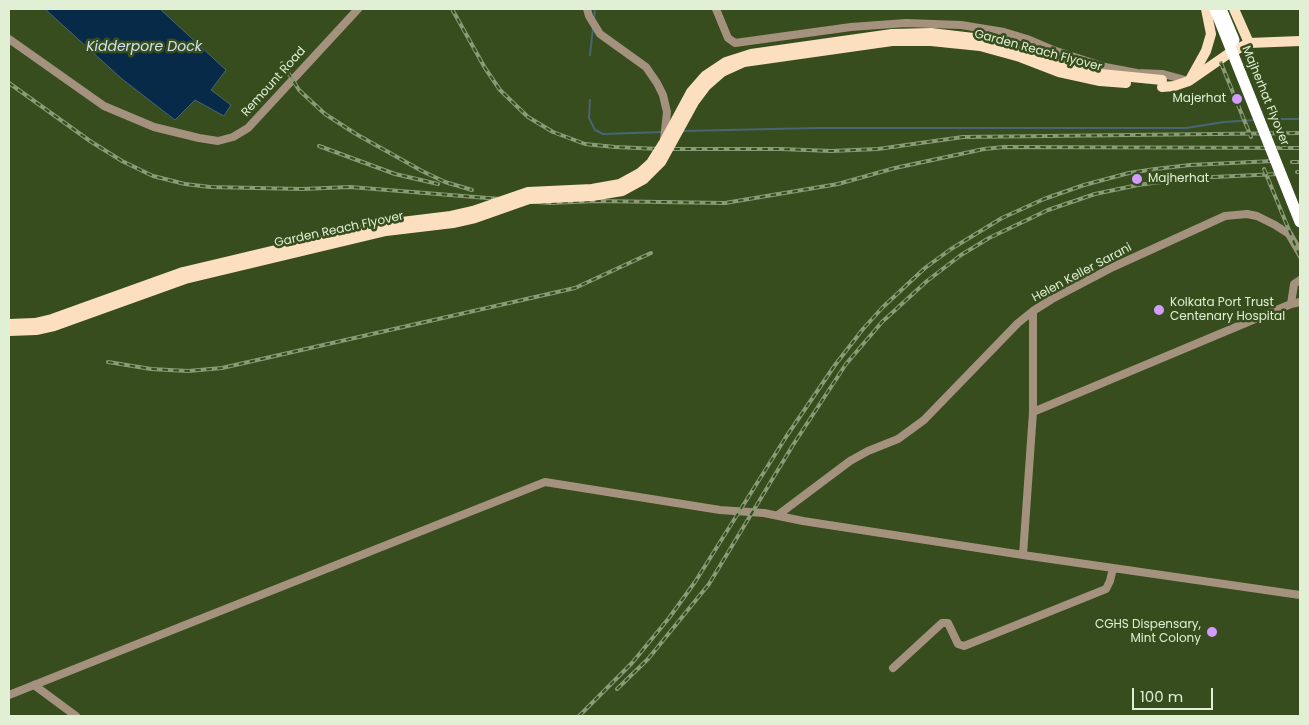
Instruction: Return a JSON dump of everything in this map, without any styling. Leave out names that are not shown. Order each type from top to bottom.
[{"type":"highway","name":"Majherhat Flyover","points":[[1215,9],[1300,222]]},
{"type":"highway","name":"Majherhat Flyover","points":[[1221,9],[1300,203]]},
{"type":"main road","points":[[1185,82],[1206,51],[1211,34],[1206,9]]},
{"type":"main road","points":[[1234,9],[1249,43]]},
{"type":"main road","name":"Garden Reach Flyover","points":[[9,324],[35,323],[52,319],[183,272],[385,224],[451,216],[473,211],[528,192],[592,190],[627,181],[640,174],[650,163],[696,86],[711,71],[726,62],[750,54],[892,34],[931,34],[982,39],[1023,50],[1061,65],[1101,74],[1174,86],[1185,82]]},
{"type":"main road","name":"Garden Reach Flyover","points":[[9,331],[36,330],[54,326],[185,279],[386,231],[453,223],[475,218],[529,199],[592,196],[622,191],[644,179],[661,162],[694,102],[715,77],[729,68],[752,61],[892,41],[939,41],[956,42],[996,50],[1059,72],[1100,81],[1162,83]]},
{"type":"main road","points":[[1185,82],[1228,54],[1249,43],[1300,41]]},
{"type":"street","name":"Remount Road","points":[[9,39],[104,106],[154,127],[199,138],[218,140],[233,137],[248,128],[358,9]]},
{"type":"street","points":[[588,9],[589,16],[600,34],[646,67],[657,83],[663,95],[667,112],[663,144]]},
{"type":"street","points":[[716,9],[728,38],[735,43],[851,27],[906,23],[961,25],[1004,32],[1105,67],[1137,73],[1163,74],[1185,82]]},
{"type":"street","name":"Helen Keller Sarani","points":[[1023,555],[1032,412],[1033,311],[1113,267],[1226,216],[1247,214],[1275,224],[1289,234],[1300,253]]},
{"type":"street","points":[[1290,304],[1294,284],[1300,280]]},
{"type":"street","points":[[1032,412],[1290,304],[1300,302]]},
{"type":"street","points":[[778,515],[850,461],[868,451],[898,439],[918,424],[1018,323],[1033,311]]},
{"type":"street","points":[[9,695],[545,482],[720,510],[778,515],[803,521],[1300,596]]},
{"type":"street","points":[[894,668],[942,623],[948,623],[958,644],[964,646],[1106,589],[1114,568]]},
{"type":"street","points":[[34,685],[76,716]]},
{"type":"water","name":"Kidderpore Dock","points":[[45,9],[160,9],[226,70],[211,90],[231,105],[224,116],[195,100],[175,120],[122,79]]},
{"type":"waterway","points":[[594,19],[595,9]]},
{"type":"waterway","points":[[590,55],[593,28]]},
{"type":"waterway","points":[[590,100],[589,118],[595,130],[603,134],[663,132]]},
{"type":"waterway","points":[[1263,119],[1300,119]]},
{"type":"waterway","points":[[683,131],[817,128],[1186,128],[1224,122],[1255,120]]},
{"type":"railway","points":[[452,9],[485,68],[500,90],[528,117],[553,132],[585,144],[660,149],[831,151],[878,149],[963,137],[1300,133]]},
{"type":"railway","points":[[282,63],[299,90],[325,114],[356,134],[422,171],[445,182],[472,190]]},
{"type":"railway","points":[[1221,63],[1251,137]]},
{"type":"railway","points":[[9,83],[90,141],[122,161],[153,176],[185,184],[210,187],[302,189],[350,187],[550,203],[597,201],[725,203],[838,184],[895,168],[984,149],[1004,147],[1300,148]]},
{"type":"railway","points":[[319,146],[395,174],[438,184]]},
{"type":"railway","points":[[579,716],[632,663],[669,618],[695,582],[786,437],[835,365],[883,307],[925,268],[951,249],[1002,218],[1044,199],[1084,185],[1129,173],[1155,169],[1190,165],[1273,161]]},
{"type":"railway","points":[[1292,162],[1300,162]]},
{"type":"railway","points":[[1264,169],[1300,257]]},
{"type":"railway","points":[[617,689],[648,659],[709,584],[793,445],[846,364],[882,322],[927,281],[961,255],[989,238],[1048,210],[1095,194],[1138,185],[1192,178],[1278,174]]},
{"type":"railway","points":[[108,362],[151,369],[188,371],[222,368],[575,288],[651,253]]},
{"type":"place","name":"Majerhat","points":[[1237,99]]},
{"type":"place","name":"Majherhat","points":[[1137,179]]},
{"type":"place","name":"Kolkata Port Trust Centenary Hospital","points":[[1159,310]]},
{"type":"place","name":"CGHS Dispensary, Mint Colony","points":[[1212,632]]}]
